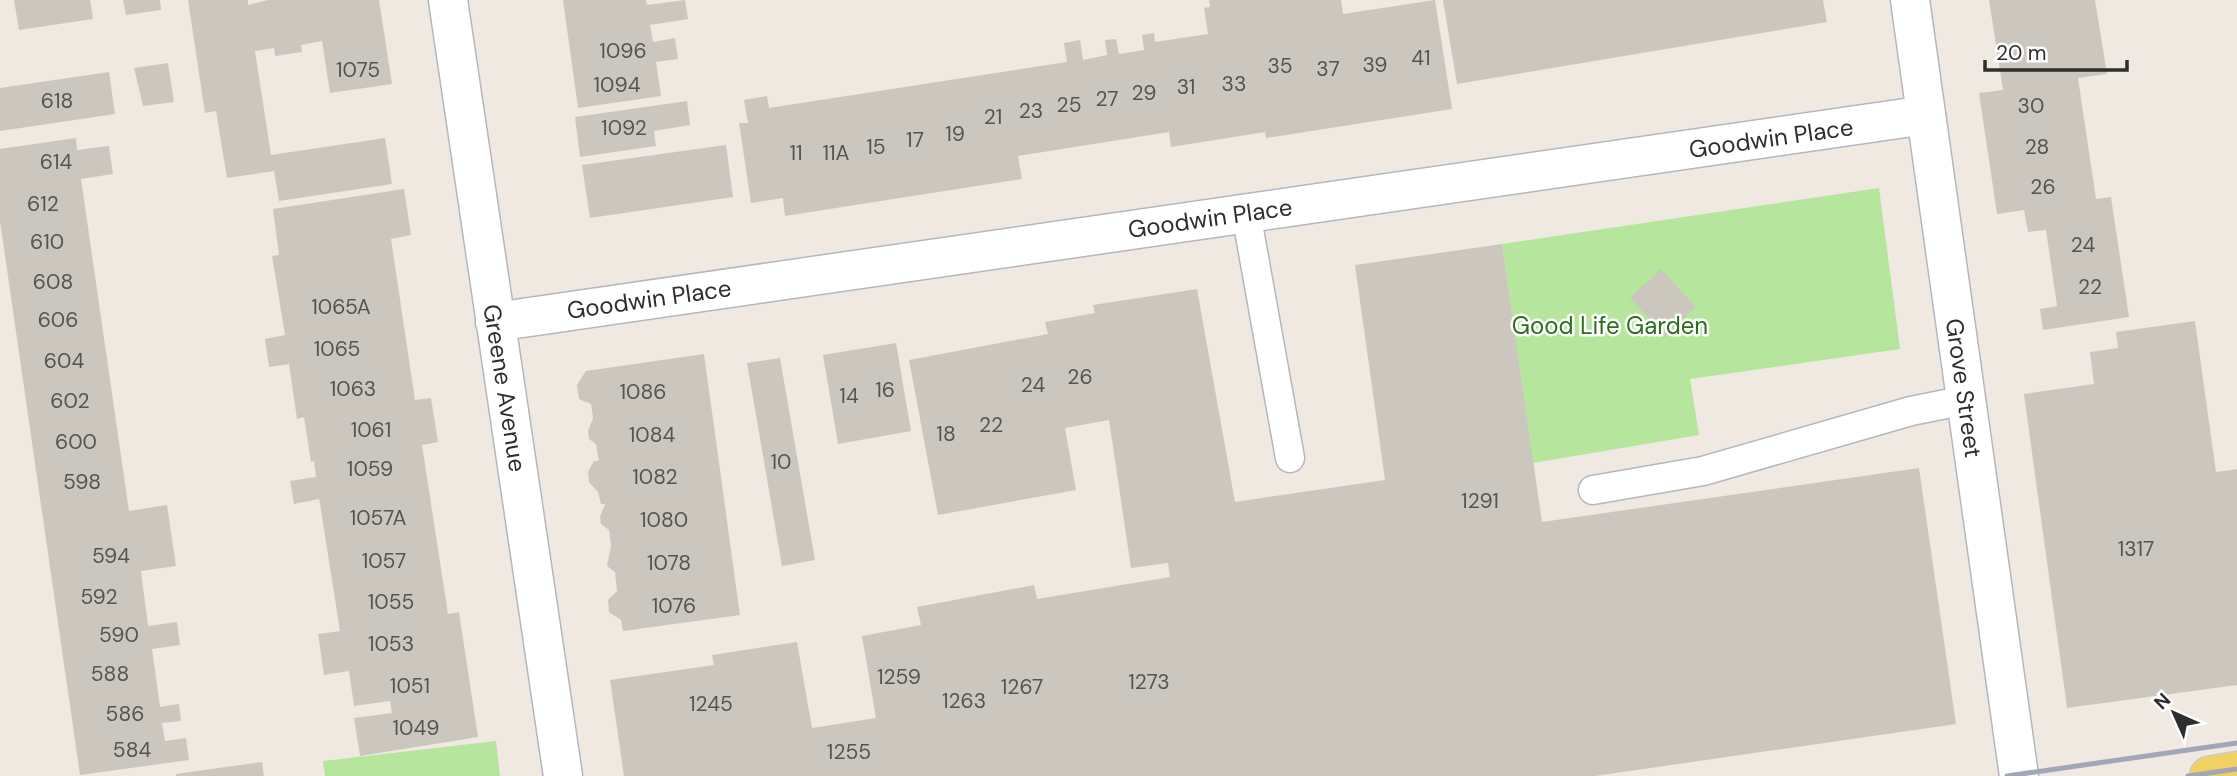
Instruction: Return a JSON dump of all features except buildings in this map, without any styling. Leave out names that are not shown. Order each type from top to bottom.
[{"type":"main road","points":[[2211,776],[2237,771]]},
{"type":"street","name":"Greene Avenue","points":[[448,0],[563,776]]},
{"type":"street","name":"Grove Street","points":[[1910,0],[2019,776]]},
{"type":"street","name":"Goodwin Place","points":[[495,322],[1926,115]]},
{"type":"lane","points":[[1246,213],[1290,458]]},
{"type":"lane","points":[[1592,490],[1703,471],[1911,411],[1966,400]]},
{"type":"green space","name":"Good Life Garden","points":[[1879,188],[1900,349],[1690,379],[1699,435],[1533,463],[1502,244]]},
{"type":"green space","points":[[496,741],[500,776],[325,776],[323,761]]},
{"type":"railway","points":[[2007,776],[2237,743]]},
{"type":"railway","points":[[2188,776],[2237,769]]}]
